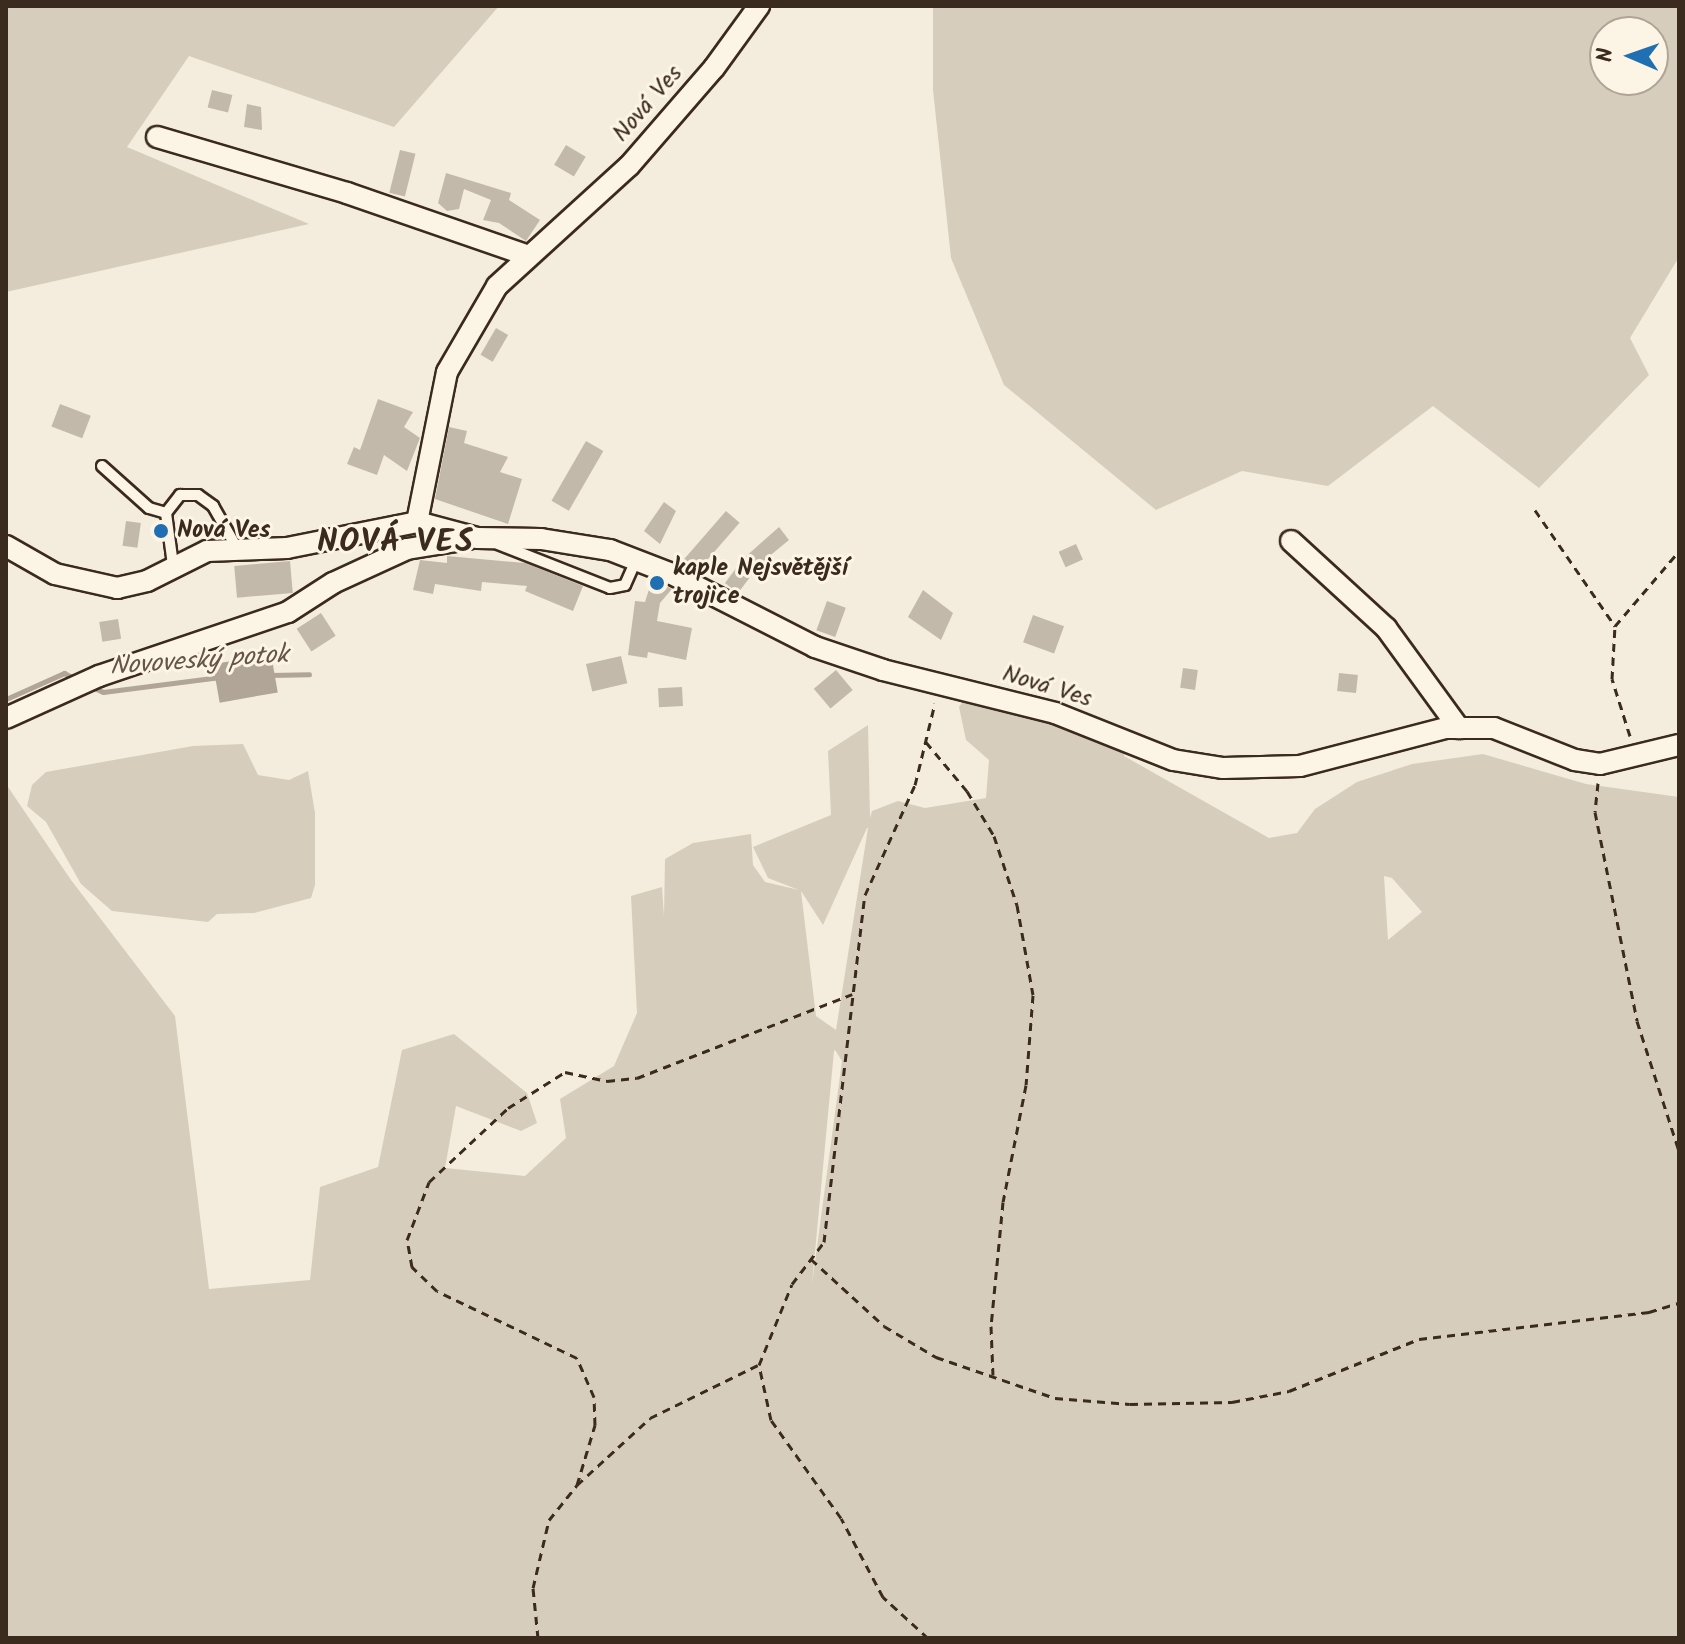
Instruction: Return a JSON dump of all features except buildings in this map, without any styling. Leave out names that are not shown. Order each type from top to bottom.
[{"type":"street","name":"Nová Ves","points":[[417,522],[447,372],[497,286],[526,255],[629,166],[714,68],[759,6]]},
{"type":"street","points":[[157,137],[347,193],[526,255]]},
{"type":"street","name":"Nová Ves","points":[[6,546],[55,574],[117,588],[147,581],[173,565],[207,551],[287,548],[417,522],[481,538]]},
{"type":"street","name":"Nová Ves","points":[[6,718],[99,676],[288,612],[333,583],[407,549],[481,538],[555,541],[610,550],[815,647],[940,684],[1055,713],[1173,760],[1223,768],[1300,766],[1459,728],[1494,728],[1575,760],[1600,764],[1627,760],[1679,745]]},
{"type":"street","points":[[1291,541],[1386,628],[1459,728]]},
{"type":"lane","points":[[102,466],[149,508],[166,513]]},
{"type":"lane","points":[[173,565],[166,513],[180,495],[198,495],[223,518],[238,550]]},
{"type":"lane","name":"Nová Ves","points":[[481,538],[610,588],[625,585],[636,560]]},
{"type":"path","points":[[1535,510],[1615,626]]},
{"type":"path","points":[[1627,760],[1631,739],[1612,679],[1615,626],[1679,551]]},
{"type":"path","points":[[928,1638],[883,1597],[841,1518],[771,1420],[759,1365],[792,1284],[824,1242],[832,1145],[850,1052],[852,994],[865,895],[915,785],[940,684]]},
{"type":"path","points":[[926,741],[967,791],[994,836],[1017,905],[1033,995],[1026,1085],[1003,1202],[991,1326],[993,1375]]},
{"type":"path","points":[[1600,764],[1595,812],[1637,1021],[1679,1151]]},
{"type":"path","points":[[577,1485],[595,1425],[594,1397],[577,1358],[437,1291],[412,1267],[407,1240],[429,1182],[508,1108],[565,1072],[607,1081],[637,1078],[852,994]]},
{"type":"path","points":[[811,1259],[884,1326],[936,1357],[1055,1398],[1130,1404],[1232,1402],[1289,1391],[1419,1339],[1649,1312],[1679,1303]]},
{"type":"path","points":[[538,1638],[533,1588],[549,1520],[577,1485],[650,1418],[759,1365]]},
{"type":"shaded area","points":[[6,6],[499,6],[394,127],[189,56],[127,147],[309,224],[6,292]]},
{"type":"shaded area","points":[[933,6],[1679,6],[1679,257],[1630,338],[1649,375],[1539,488],[1433,406],[1328,486],[1242,471],[1156,510],[1004,385],[951,258],[933,90]]},
{"type":"shaded area","points":[[271,654],[278,692],[220,703],[213,664]]},
{"type":"shaded area","points":[[970,691],[1125,741],[1124,756],[1269,838],[1297,833],[1315,809],[1357,782],[1412,764],[1483,754],[1586,784],[1679,797],[1679,1638],[6,1638],[6,784],[71,880],[175,1016],[209,1289],[310,1280],[320,1187],[378,1167],[402,1050],[454,1034],[527,1093],[537,1123],[521,1131],[456,1106],[445,1168],[525,1176],[566,1138],[560,1099],[614,1066],[637,1013],[631,896],[662,887],[664,917],[665,859],[693,843],[751,834],[753,865],[765,882],[799,890],[768,878],[753,847],[831,815],[828,751],[868,725],[870,818],[872,811],[898,801],[925,808],[986,798],[989,760],[966,740],[959,707]],"holes":[[[867,828],[868,828],[836,1030],[816,1016],[801,891],[823,925]],[[1384,876],[1392,878],[1422,912],[1388,940]],[[834,1051],[842,1061],[812,1284]]]},
{"type":"shaded area","points":[[243,744],[258,775],[289,780],[308,771],[315,813],[315,885],[311,898],[254,913],[217,914],[208,922],[112,911],[81,884],[46,822],[27,806],[32,785],[46,772],[193,746]]},
{"type":"waterway","name":"Novoveský potok","points":[[6,699],[64,673],[76,679]]},
{"type":"waterway","name":"Novoveský potok","points":[[270,675],[309,674]]},
{"type":"waterway","name":"Novoveský potok","points":[[92,687],[103,692],[220,677]]},
{"type":"place","name":"Nová Ves","points":[[161,531]]},
{"type":"place","name":"kaple Nejsvětější trojice","points":[[657,583]]},
{"type":"district","name":"NOVÁ VES","points":[[396,543]]}]
